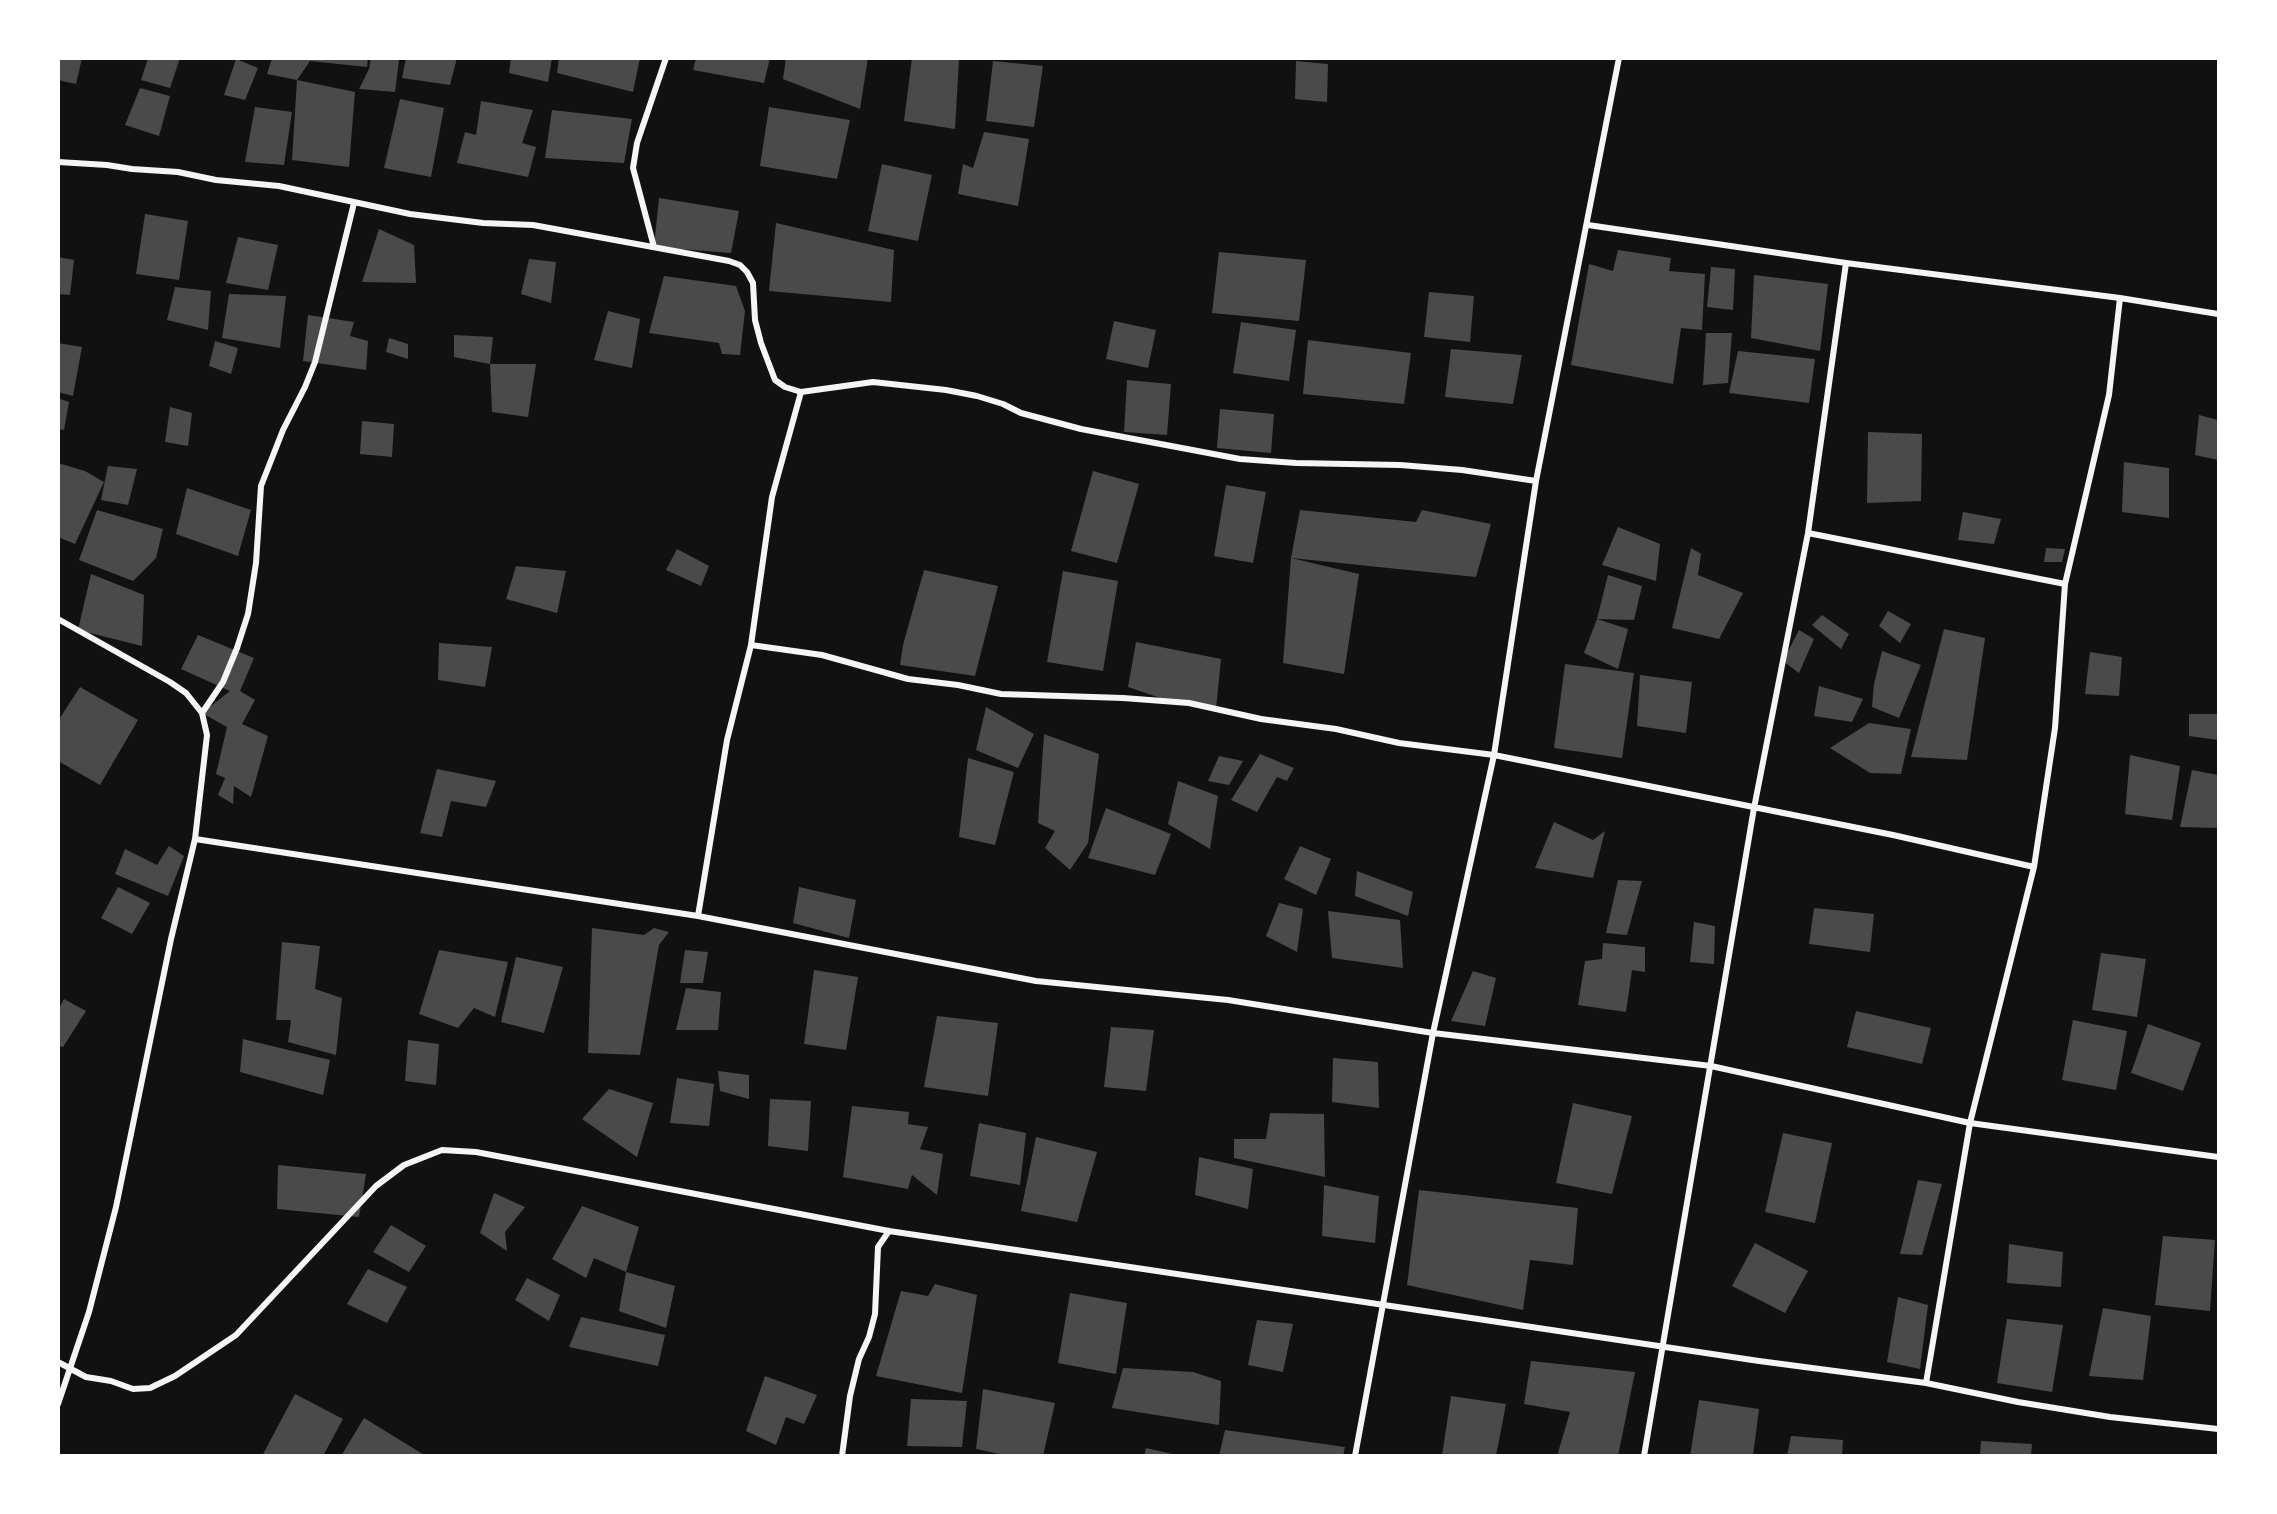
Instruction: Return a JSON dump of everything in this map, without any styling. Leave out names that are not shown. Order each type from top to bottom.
[{"type":"street","points":[[654,247],[633,168],[637,143],[666,58]]},
{"type":"street","points":[[1355,1455],[1433,1033],[1494,755],[1536,481],[1619,58]]},
{"type":"street","points":[[58,162],[178,172],[216,180],[279,186],[410,214],[483,223],[532,225],[729,261],[740,265],[747,272],[753,284],[755,320],[775,380],[784,387],[801,392],[873,382],[946,390],[977,396],[1003,404],[1021,413],[1081,429],[1240,459],[1296,463],[1400,465],[1462,470],[1536,481]]},
{"type":"street","points":[[202,713],[223,682],[248,614],[256,563],[261,486],[283,430],[315,362],[354,203]]},
{"type":"street","points":[[1588,225],[1846,263],[2120,298],[2218,314]]},
{"type":"street","points":[[1644,1455],[1754,808],[1808,533],[1846,263]]},
{"type":"street","points":[[1926,1383],[1970,1123],[2034,867],[2055,728],[2065,584],[2109,395],[2120,298]]},
{"type":"street","points":[[698,916],[727,740],[750,645],[772,497],[801,392]]},
{"type":"street","points":[[1808,533],[2065,584]]},
{"type":"street","points":[[58,620],[186,693],[202,713],[207,735],[195,839],[171,939],[104,1257],[89,1312],[58,1404]]},
{"type":"street","points":[[750,645],[822,655],[908,679],[958,685],[1001,694],[1189,703],[1261,719],[1336,729],[1399,743],[1494,755],[1893,835],[2034,867]]},
{"type":"street","points":[[195,839],[698,916],[1036,981],[1228,1000],[1433,1033],[1711,1066],[1970,1123],[2218,1157]]},
{"type":"street","points":[[58,1362],[86,1377],[111,1381],[133,1389],[150,1388],[175,1376],[236,1335],[376,1186],[404,1165],[442,1150],[476,1152],[889,1231],[1759,1361],[1926,1383],[2076,1411],[2218,1429]]},
{"type":"street","points":[[842,1455],[850,1395],[874,1314],[878,1247],[889,1231]]},
{"type":"building","points":[[58,58],[82,58],[76,84],[58,80]]},
{"type":"building","points":[[148,58],[180,58],[170,88],[141,80]]},
{"type":"building","points":[[272,58],[368,58],[367,67],[310,61],[297,80],[267,74]]},
{"type":"building","points":[[371,58],[399,60],[395,92],[359,89],[369,69]]},
{"type":"building","points":[[406,58],[457,58],[450,85],[402,78]]},
{"type":"building","points":[[511,58],[552,58],[548,82],[509,73]]},
{"type":"building","points":[[559,58],[640,58],[633,92],[557,73]]},
{"type":"building","points":[[696,58],[770,58],[764,83],[693,70]]},
{"type":"building","points":[[786,58],[868,58],[860,109],[783,79]]},
{"type":"building","points":[[912,58],[959,60],[955,129],[904,121]]},
{"type":"building","points":[[236,59],[258,68],[245,100],[224,95]]},
{"type":"building","points":[[993,61],[1043,66],[1034,127],[986,121]]},
{"type":"building","points":[[1296,61],[1328,64],[1327,102],[1295,99]]},
{"type":"building","points":[[297,80],[355,92],[349,167],[292,160]]},
{"type":"building","points":[[140,88],[170,96],[159,136],[125,125]]},
{"type":"building","points":[[400,99],[444,108],[431,177],[384,168]]},
{"type":"building","points":[[481,101],[533,110],[522,143],[536,147],[528,177],[457,163],[465,132],[476,135]]},
{"type":"building","points":[[255,107],[292,112],[284,165],[245,162]]},
{"type":"building","points":[[769,107],[850,120],[837,179],[760,166]]},
{"type":"building","points":[[552,110],[632,119],[624,163],[545,158]]},
{"type":"building","points":[[984,132],[1029,139],[1018,206],[958,194],[963,164],[973,168]]},
{"type":"building","points":[[882,164],[932,175],[918,241],[868,231]]},
{"type":"building","points":[[659,198],[739,211],[731,253],[654,247]]},
{"type":"building","points":[[145,214],[188,221],[179,280],[136,274]]},
{"type":"building","points":[[776,223],[894,250],[891,302],[769,291]]},
{"type":"building","points":[[379,229],[414,245],[416,283],[362,282]]},
{"type":"building","points":[[238,237],[278,245],[268,290],[226,283]]},
{"type":"building","points":[[1618,250],[1671,258],[1669,271],[1705,274],[1702,330],[1681,328],[1673,384],[1571,365],[1589,264],[1613,271]]},
{"type":"building","points":[[1219,252],[1306,260],[1299,321],[1212,313]]},
{"type":"building","points":[[58,257],[74,260],[70,295],[58,294]]},
{"type":"building","points":[[529,259],[556,262],[551,303],[521,294]]},
{"type":"building","points":[[1711,267],[1735,269],[1733,310],[1707,307]]},
{"type":"building","points":[[1754,275],[1828,284],[1820,351],[1751,338]]},
{"type":"building","points":[[664,276],[736,286],[745,311],[740,355],[722,354],[719,343],[649,333]]},
{"type":"building","points":[[175,287],[211,291],[208,330],[167,320]]},
{"type":"building","points":[[1429,292],[1474,296],[1470,342],[1424,337]]},
{"type":"building","points":[[229,294],[286,296],[280,348],[222,338]]},
{"type":"building","points":[[608,311],[640,319],[632,368],[594,360]]},
{"type":"building","points":[[308,315],[354,322],[350,336],[368,341],[366,370],[303,361]]},
{"type":"building","points":[[1114,321],[1156,330],[1148,368],[1106,359]]},
{"type":"building","points":[[1241,322],[1296,330],[1289,381],[1233,373]]},
{"type":"building","points":[[1706,333],[1732,333],[1728,383],[1703,385]]},
{"type":"building","points":[[454,335],[493,337],[490,364],[454,357]]},
{"type":"building","points":[[389,338],[408,344],[408,359],[386,352]]},
{"type":"building","points":[[1308,340],[1411,353],[1404,404],[1303,394]]},
{"type":"building","points":[[215,341],[238,348],[231,374],[209,366]]},
{"type":"building","points":[[58,343],[82,347],[73,396],[58,392]]},
{"type":"building","points":[[1451,349],[1522,355],[1513,404],[1445,397]]},
{"type":"building","points":[[1738,351],[1815,359],[1809,403],[1729,393]]},
{"type":"building","points":[[490,364],[536,364],[528,417],[492,412]]},
{"type":"building","points":[[1127,380],[1171,384],[1167,435],[1124,432]]},
{"type":"building","points":[[58,398],[69,402],[64,430],[58,429]]},
{"type":"building","points":[[170,407],[192,413],[188,446],[165,442]]},
{"type":"building","points":[[1220,409],[1274,414],[1271,453],[1217,448]]},
{"type":"building","points":[[2199,415],[2218,420],[2218,460],[2195,455]]},
{"type":"building","points":[[362,421],[394,424],[392,457],[360,454]]},
{"type":"building","points":[[1868,432],[1922,434],[1921,501],[1867,503]]},
{"type":"building","points":[[2124,462],[2169,468],[2169,518],[2122,512]]},
{"type":"building","points":[[58,463],[85,471],[104,482],[75,544],[58,537]]},
{"type":"building","points":[[108,466],[137,469],[128,505],[101,500]]},
{"type":"building","points":[[1093,471],[1139,484],[1117,563],[1071,551]]},
{"type":"building","points":[[1226,485],[1266,492],[1253,563],[1214,556]]},
{"type":"building","points":[[187,488],[251,510],[238,556],[176,534]]},
{"type":"building","points":[[97,510],[163,529],[156,558],[133,581],[79,560]]},
{"type":"building","points":[[1300,510],[1416,522],[1422,510],[1491,524],[1476,577],[1291,558]]},
{"type":"building","points":[[1963,512],[2001,519],[1994,544],[1958,540]]},
{"type":"building","points":[[1618,527],[1660,544],[1656,581],[1602,565]]},
{"type":"building","points":[[1691,548],[1701,554],[1698,575],[1743,593],[1719,639],[1672,628]]},
{"type":"building","points":[[2046,548],[2065,549],[2062,562],[2044,562]]},
{"type":"building","points":[[677,549],[709,566],[701,586],[666,570]]},
{"type":"building","points":[[1291,558],[1359,574],[1344,674],[1283,663]]},
{"type":"building","points":[[516,566],[566,571],[557,613],[506,599]]},
{"type":"building","points":[[924,570],[998,586],[975,676],[900,665],[903,645]]},
{"type":"building","points":[[1063,571],[1118,581],[1103,671],[1047,662]]},
{"type":"building","points":[[91,574],[144,595],[142,646],[78,630]]},
{"type":"building","points":[[1608,575],[1642,586],[1634,620],[1597,619]]},
{"type":"building","points":[[1888,611],[1911,624],[1900,643],[1879,626]]},
{"type":"building","points":[[1822,615],[1849,634],[1841,649],[1812,625]]},
{"type":"building","points":[[1597,619],[1628,629],[1618,669],[1584,653]]},
{"type":"building","points":[[1944,629],[1985,638],[1967,760],[1911,757]]},
{"type":"building","points":[[1799,630],[1814,639],[1799,673],[1783,661]]},
{"type":"building","points":[[198,635],[254,658],[240,691],[255,700],[242,724],[268,736],[251,797],[234,786],[233,804],[218,795],[225,778],[216,774],[227,727],[202,713],[230,691],[181,669]]},
{"type":"building","points":[[1136,642],[1221,659],[1216,709],[1169,701],[1128,687]]},
{"type":"building","points":[[439,643],[492,647],[485,687],[438,680]]},
{"type":"building","points":[[1882,651],[1921,665],[1899,718],[1872,707],[1874,684]]},
{"type":"building","points":[[2090,652],[2122,657],[2119,696],[2085,694]]},
{"type":"building","points":[[1565,664],[1634,673],[1622,758],[1554,748]]},
{"type":"building","points":[[1640,675],[1692,682],[1686,733],[1637,726]]},
{"type":"building","points":[[1819,686],[1863,699],[1852,722],[1814,716]]},
{"type":"building","points":[[80,687],[138,720],[100,785],[58,761],[58,721]]},
{"type":"building","points":[[986,707],[1034,734],[1018,768],[976,750]]},
{"type":"building","points":[[2189,714],[2218,714],[2218,740],[2189,736]]},
{"type":"building","points":[[1869,723],[1911,729],[1901,774],[1870,773],[1830,748]]},
{"type":"building","points":[[1044,734],[1099,754],[1088,843],[1070,870],[1045,848],[1055,831],[1038,823]]},
{"type":"building","points":[[1260,754],[1294,768],[1287,781],[1277,777],[1257,812],[1231,800]]},
{"type":"building","points":[[2130,755],[2180,766],[2172,820],[2125,814]]},
{"type":"building","points":[[1219,756],[1243,761],[1229,785],[1208,781]]},
{"type":"building","points":[[968,758],[1014,772],[995,845],[959,837]]},
{"type":"building","points":[[437,769],[496,781],[486,807],[451,801],[442,837],[420,833]]},
{"type":"building","points":[[2192,770],[2218,775],[2218,828],[2180,827]]},
{"type":"building","points":[[1178,781],[1218,796],[1210,849],[1168,824]]},
{"type":"building","points":[[1106,808],[1171,834],[1155,875],[1088,858]]},
{"type":"building","points":[[1554,822],[1593,840],[1605,831],[1593,878],[1535,868]]},
{"type":"building","points":[[169,846],[184,856],[168,896],[115,874],[125,849],[157,865]]},
{"type":"building","points":[[1300,846],[1331,859],[1316,895],[1284,879]]},
{"type":"building","points":[[1357,871],[1413,892],[1408,916],[1355,896]]},
{"type":"building","points":[[1618,880],[1642,881],[1627,935],[1606,933]]},
{"type":"building","points":[[118,887],[150,903],[132,934],[101,918]]},
{"type":"building","points":[[799,887],[856,900],[849,938],[793,923]]},
{"type":"building","points":[[1279,903],[1303,909],[1297,952],[1266,936]]},
{"type":"building","points":[[1814,908],[1874,914],[1870,952],[1809,944]]},
{"type":"building","points":[[1328,911],[1400,920],[1403,968],[1332,958]]},
{"type":"building","points":[[1694,922],[1715,926],[1714,964],[1690,962]]},
{"type":"building","points":[[592,928],[644,935],[654,928],[669,932],[659,945],[640,1055],[588,1053]]},
{"type":"building","points":[[282,942],[320,946],[315,989],[342,998],[336,1055],[288,1042],[291,1020],[276,1020]]},
{"type":"building","points":[[1603,943],[1645,947],[1645,972],[1632,970],[1626,1012],[1578,1005],[1585,961],[1602,959]]},
{"type":"building","points":[[439,950],[508,962],[495,1017],[474,1008],[458,1028],[419,1014]]},
{"type":"building","points":[[685,950],[708,952],[703,983],[680,983]]},
{"type":"building","points":[[2101,953],[2146,959],[2137,1017],[2092,1010]]},
{"type":"building","points":[[516,957],[563,967],[544,1033],[501,1022]]},
{"type":"building","points":[[814,970],[858,977],[846,1050],[804,1044]]},
{"type":"building","points":[[1473,971],[1496,978],[1485,1026],[1451,1021]]},
{"type":"building","points":[[686,988],[721,992],[718,1030],[676,1030]]},
{"type":"building","points":[[64,999],[86,1011],[63,1047],[58,1046],[58,1010]]},
{"type":"building","points":[[1856,1011],[1931,1028],[1922,1064],[1847,1047]]},
{"type":"building","points":[[937,1016],[998,1023],[988,1096],[924,1087]]},
{"type":"building","points":[[2073,1020],[2127,1031],[2116,1090],[2062,1080]]},
{"type":"building","points":[[2148,1024],[2201,1043],[2183,1091],[2131,1073]]},
{"type":"building","points":[[1111,1027],[1154,1030],[1146,1091],[1104,1087]]},
{"type":"building","points":[[243,1039],[330,1060],[323,1095],[240,1072]]},
{"type":"building","points":[[408,1040],[439,1044],[436,1085],[405,1081]]},
{"type":"building","points":[[1333,1058],[1378,1062],[1379,1108],[1332,1102]]},
{"type":"building","points":[[718,1071],[749,1075],[749,1099],[720,1091]]},
{"type":"building","points":[[677,1078],[714,1084],[709,1126],[670,1123]]},
{"type":"building","points":[[609,1089],[653,1103],[637,1157],[582,1119]]},
{"type":"building","points":[[770,1099],[811,1101],[808,1151],[768,1146]]},
{"type":"building","points":[[1573,1103],[1632,1116],[1612,1194],[1556,1183]]},
{"type":"building","points":[[852,1106],[909,1112],[908,1124],[928,1127],[920,1149],[943,1154],[937,1195],[912,1175],[908,1189],[843,1177]]},
{"type":"building","points":[[1270,1113],[1324,1114],[1325,1177],[1234,1158],[1234,1139],[1266,1139]]},
{"type":"building","points":[[979,1123],[1026,1133],[1020,1185],[970,1176]]},
{"type":"building","points":[[1783,1133],[1832,1143],[1815,1223],[1765,1212]]},
{"type":"building","points":[[1036,1137],[1097,1152],[1077,1222],[1021,1211]]},
{"type":"building","points":[[1199,1157],[1253,1169],[1248,1209],[1195,1195]]},
{"type":"building","points":[[278,1165],[366,1174],[359,1217],[277,1209]]},
{"type":"building","points":[[1918,1180],[1942,1184],[1922,1255],[1900,1254]]},
{"type":"building","points":[[1324,1185],[1379,1196],[1375,1243],[1322,1236]]},
{"type":"building","points":[[1419,1190],[1578,1208],[1573,1265],[1530,1260],[1523,1310],[1407,1285]]},
{"type":"building","points":[[494,1193],[525,1207],[505,1232],[507,1251],[480,1233]]},
{"type":"building","points":[[582,1206],[639,1227],[626,1272],[594,1258],[586,1278],[552,1259]]},
{"type":"building","points":[[391,1225],[426,1246],[409,1272],[373,1252]]},
{"type":"building","points":[[2163,1236],[2215,1240],[2210,1311],[2155,1305]]},
{"type":"building","points":[[1755,1243],[1808,1271],[1785,1313],[1732,1286]]},
{"type":"building","points":[[2009,1244],[2063,1252],[2061,1287],[2007,1283]]},
{"type":"building","points":[[368,1269],[407,1287],[387,1323],[347,1304]]},
{"type":"building","points":[[626,1272],[675,1286],[666,1328],[619,1311]]},
{"type":"building","points":[[527,1278],[560,1295],[549,1321],[515,1300]]},
{"type":"building","points":[[935,1284],[977,1295],[962,1393],[876,1376],[901,1291],[928,1296]]},
{"type":"building","points":[[1070,1293],[1127,1303],[1116,1374],[1058,1363]]},
{"type":"building","points":[[1898,1297],[1928,1305],[1920,1369],[1887,1362]]},
{"type":"building","points":[[2103,1308],[2151,1316],[2143,1380],[2089,1376]]},
{"type":"building","points":[[581,1317],[665,1335],[658,1366],[569,1347]]},
{"type":"building","points":[[2007,1319],[2063,1325],[2052,1392],[1997,1383]]},
{"type":"building","points":[[1257,1320],[1293,1324],[1283,1372],[1248,1365]]},
{"type":"building","points":[[1531,1361],[1635,1372],[1618,1456],[1557,1456],[1570,1412],[1524,1404]]},
{"type":"building","points":[[1123,1368],[1193,1372],[1221,1381],[1219,1425],[1112,1408]]},
{"type":"building","points":[[765,1376],[817,1395],[804,1424],[786,1417],[776,1445],[746,1431]]},
{"type":"building","points":[[983,1389],[1055,1403],[1043,1456],[1009,1456],[976,1449]]},
{"type":"building","points":[[295,1394],[343,1419],[323,1456],[262,1456]]},
{"type":"building","points":[[1451,1396],[1506,1404],[1496,1456],[1442,1456]]},
{"type":"building","points":[[911,1399],[967,1401],[962,1447],[907,1446]]},
{"type":"building","points":[[1699,1400],[1759,1409],[1753,1456],[1690,1456]]},
{"type":"building","points":[[364,1418],[426,1456],[341,1456]]},
{"type":"building","points":[[1225,1430],[1345,1447],[1343,1456],[1219,1456]]},
{"type":"building","points":[[1791,1436],[1843,1440],[1842,1456],[1787,1456]]},
{"type":"building","points":[[1981,1441],[2032,1444],[2031,1456],[1980,1456]]},
{"type":"building","points":[[1146,1448],[1177,1455],[1177,1456],[1144,1456]]}]
